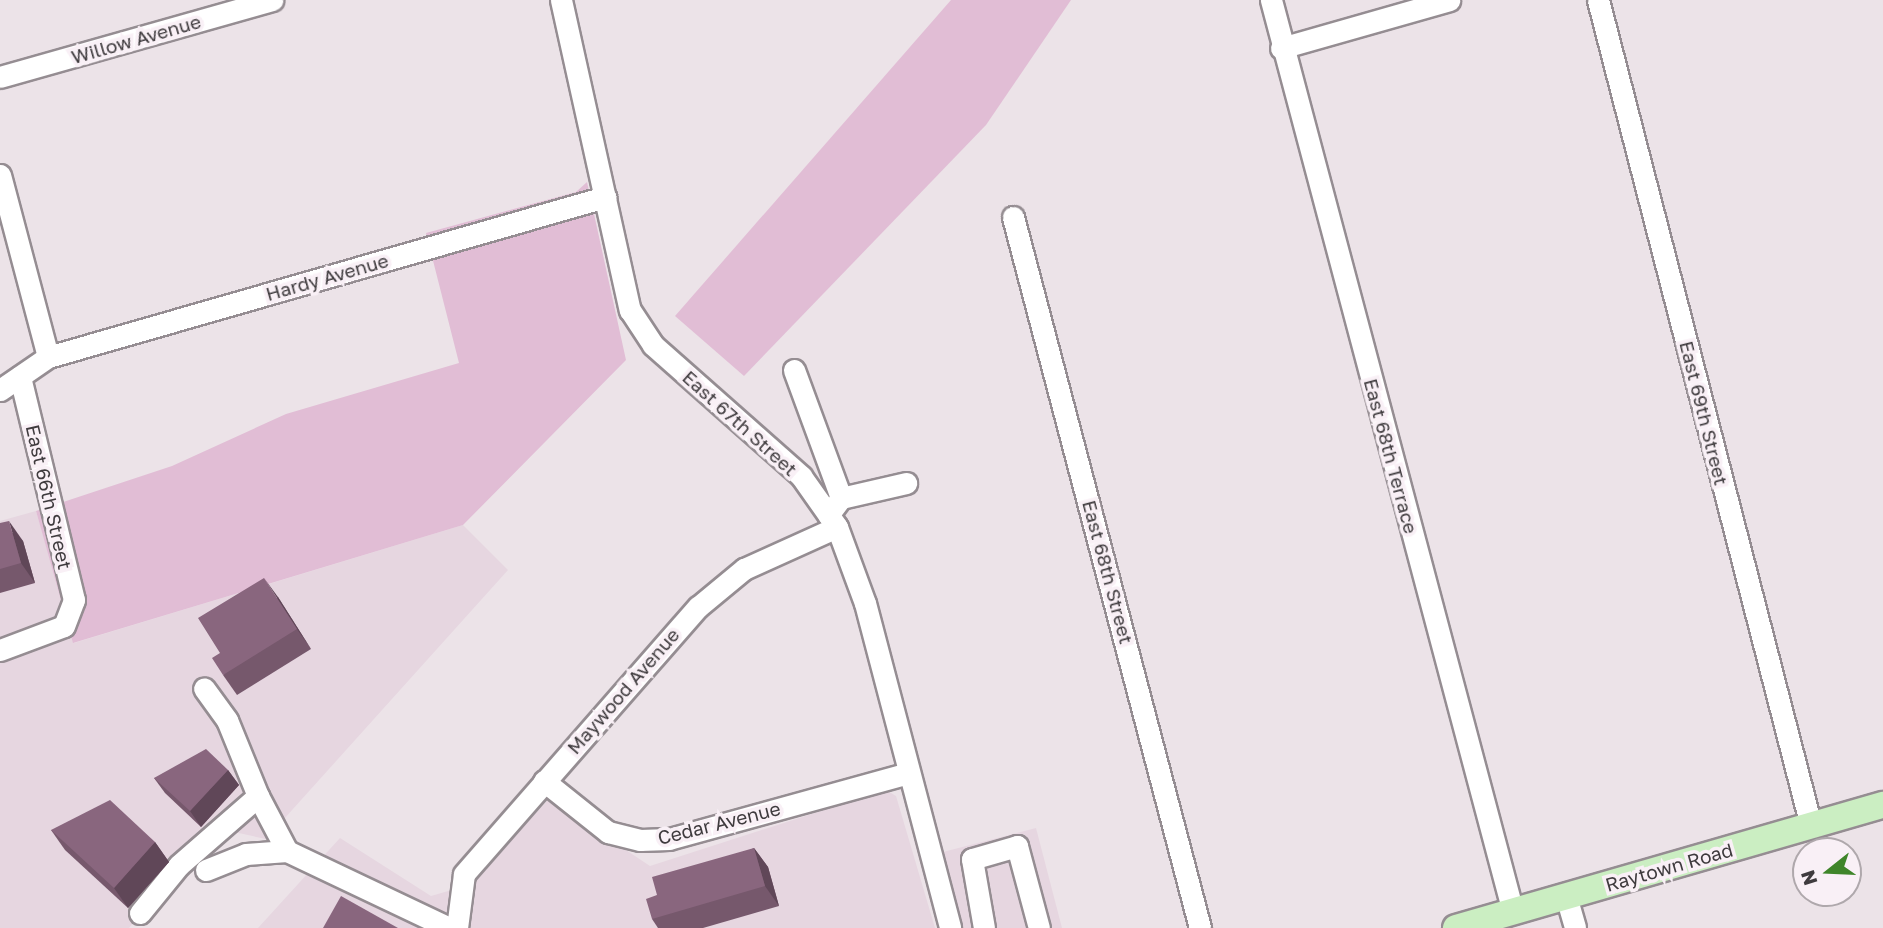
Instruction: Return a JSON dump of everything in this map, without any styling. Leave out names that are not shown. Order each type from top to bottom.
[{"type":"main road","name":"Raytown Road","points":[[1456,928],[1883,805]]},
{"type":"street","name":"Willow Avenue","points":[[0,78],[272,0]]},
{"type":"street","name":"East 67th Street","points":[[561,0],[630,310],[653,345],[801,476],[832,521],[864,603],[948,927]]},
{"type":"street","name":"East 68th Terrace","points":[[1271,0],[1281,48],[1513,912]]},
{"type":"street","points":[[1281,48],[1449,0]]},
{"type":"street","name":"East 69th Street","points":[[1598,0],[1811,826]]},
{"type":"street","points":[[0,175],[48,357]]},
{"type":"street","name":"Hardy Avenue","points":[[20,376],[48,357],[605,197]]},
{"type":"street","name":"East 68th Street","points":[[1013,217],[1200,928]]},
{"type":"street","points":[[794,370],[841,498],[832,521]]},
{"type":"street","points":[[0,390],[20,376]]},
{"type":"street","name":"East 66th Street","points":[[0,650],[46,637],[69,618],[74,600],[20,376]]},
{"type":"street","points":[[841,498],[906,483]]},
{"type":"street","name":"Maywood Avenue","points":[[457,928],[456,905],[464,874],[698,607],[744,569],[832,521]]},
{"type":"street","points":[[204,688],[227,720],[258,796],[287,851]]},
{"type":"street","name":"Cedar Avenue","points":[[544,781],[608,832],[640,840],[668,839],[908,773]]},
{"type":"street","points":[[140,913],[179,865],[258,796]]},
{"type":"street","points":[[984,928],[972,859],[1017,846],[1039,928]]},
{"type":"street","points":[[206,870],[246,854],[287,851],[449,928]]},
{"type":"street","points":[[348,906],[360,884]]},
{"type":"street","points":[[1566,896],[1575,928]]},
{"type":"shaded area","points":[[951,0],[1071,0],[986,125],[744,376],[675,316]]},
{"type":"shaded area","points":[[587,182],[626,360],[463,525],[73,643],[36,511],[172,466],[286,414],[459,363],[426,233],[576,192]]},
{"type":"shaded area","points":[[36,511],[74,643],[463,525],[508,570],[266,839],[211,827],[129,928],[0,928],[0,521]]},
{"type":"shaded area","points":[[886,790],[896,796],[935,928],[258,928],[340,838],[431,896],[469,885],[549,799],[650,866]]},
{"type":"shaded area","points":[[1036,828],[1062,928],[961,928],[939,853]]},
{"type":"building","points":[[9,521],[21,563],[0,569],[0,523]]},
{"type":"building","points":[[264,578],[297,629],[223,675],[212,658],[220,653],[198,618]]},
{"type":"building","points":[[206,749],[228,770],[190,811],[154,778]]},
{"type":"building","points":[[110,800],[155,842],[114,888],[51,830]]},
{"type":"building","points":[[754,848],[765,886],[652,919],[646,899],[657,895],[652,877]]},
{"type":"building","points":[[341,896],[398,928],[323,928]]}]
